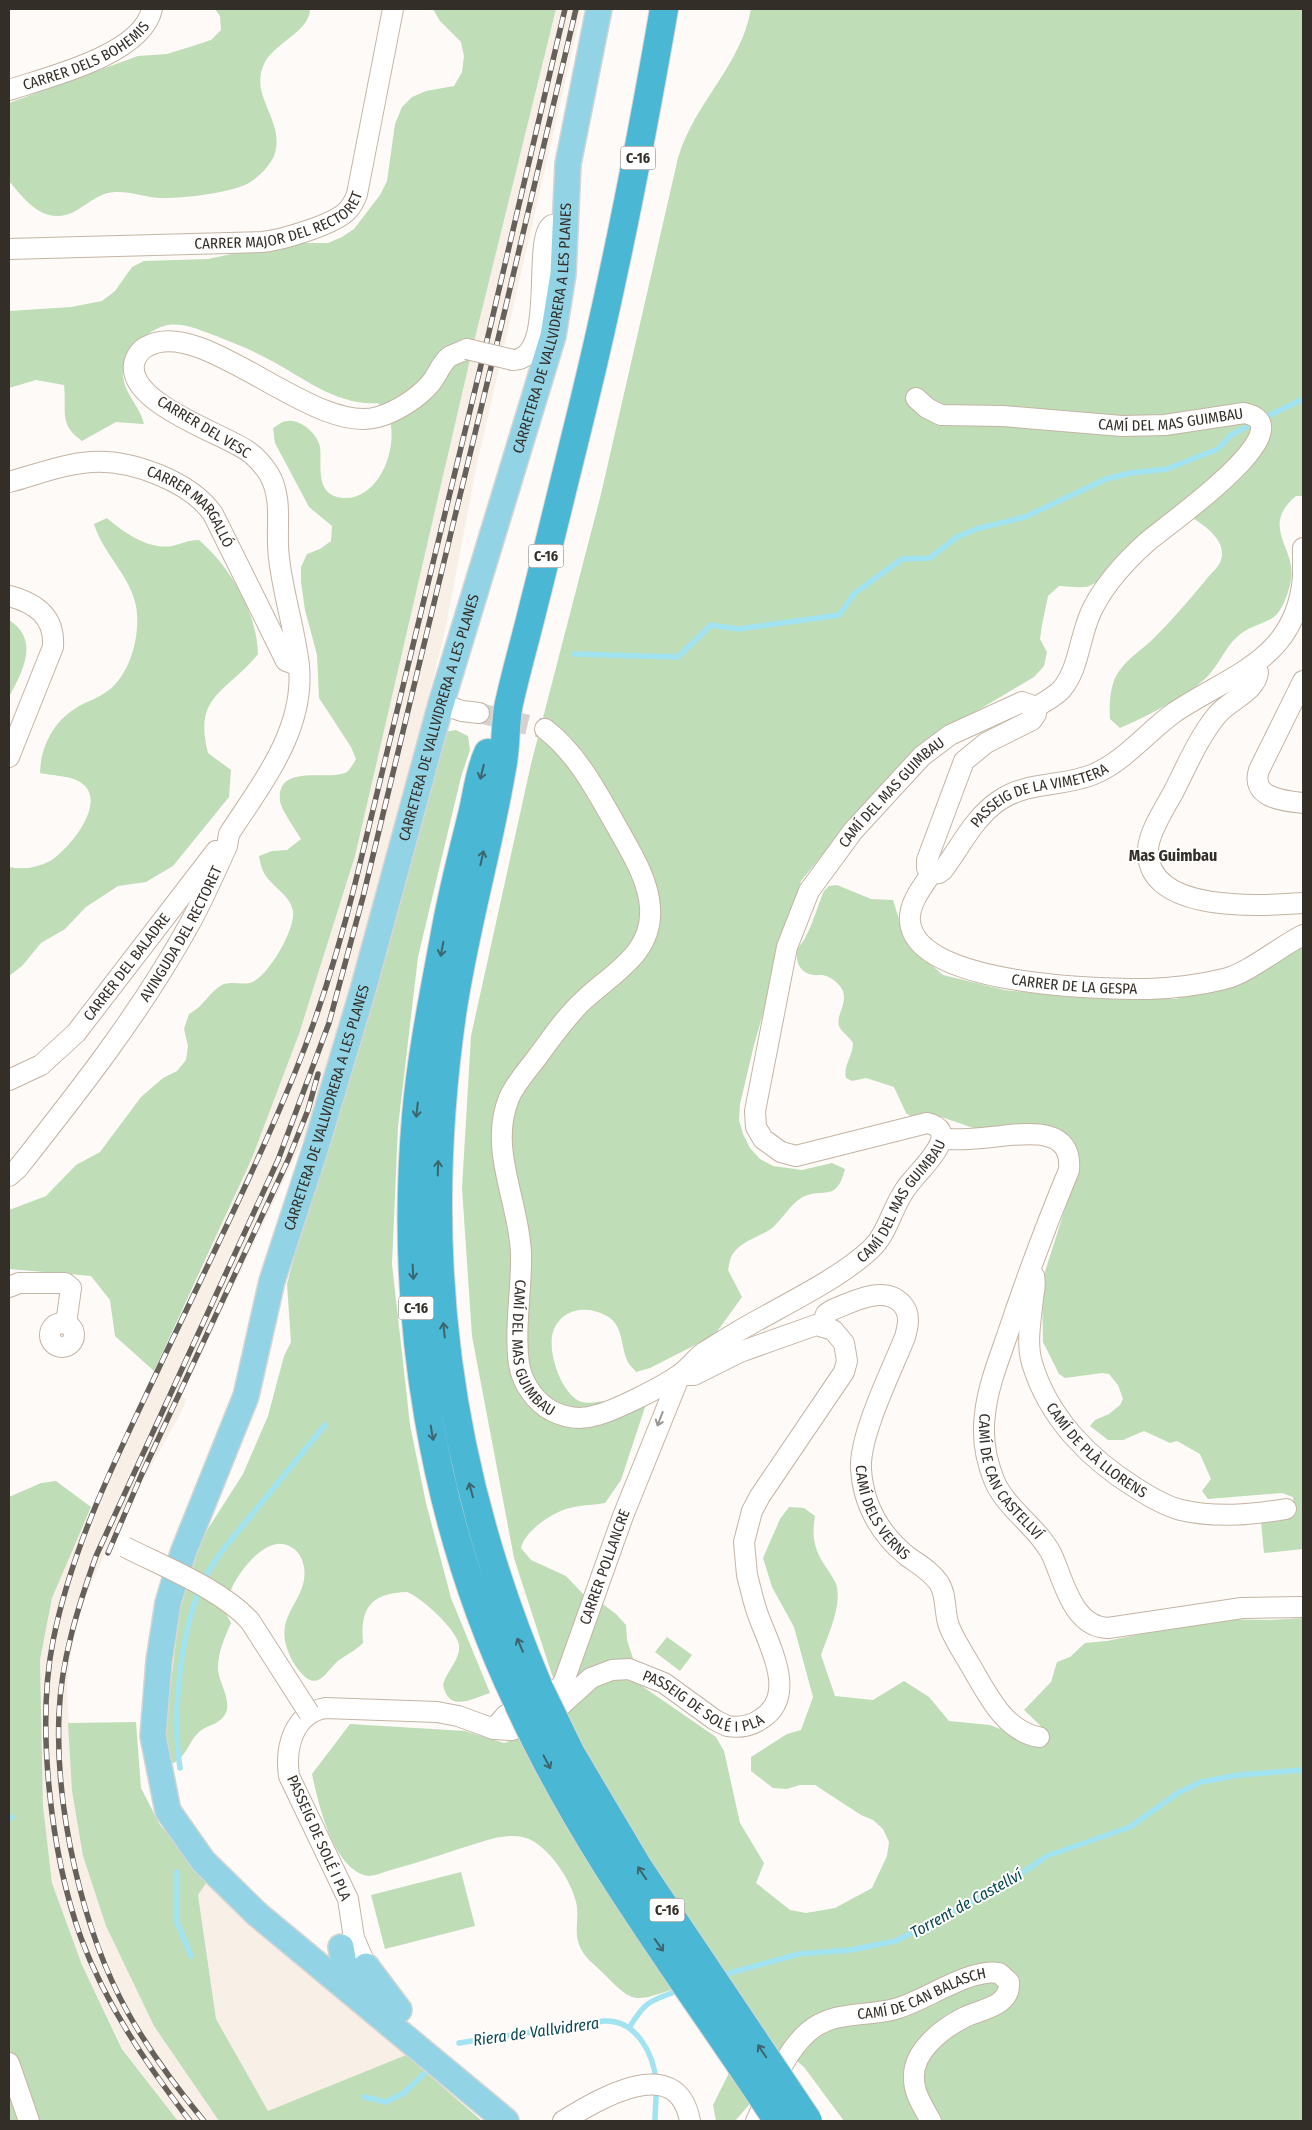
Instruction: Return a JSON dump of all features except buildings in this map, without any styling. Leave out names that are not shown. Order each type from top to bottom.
[{"type":"highway","name":"C-16","points":[[664,9],[629,204],[584,401],[508,711],[485,760],[461,903],[425,1042],[416,1115],[412,1237],[416,1309],[426,1397],[456,1538],[482,1621],[529,1696],[571,1754],[633,1859],[808,2121]]},
{"type":"highway","name":"C-16","points":[[529,1696],[572,1809],[602,1860],[778,2121]]},
{"type":"main road","name":"CARRETERA DE VALLVIDRERA A LES PLANES","points":[[289,1941],[233,1893],[188,1843],[168,1811],[156,1760],[153,1736],[159,1661],[168,1603],[183,1553],[238,1420],[246,1396],[272,1281],[316,1147],[363,990],[441,704],[553,336],[563,274],[563,225],[568,164],[599,9]]},
{"type":"main road","points":[[162,1783],[193,1829],[221,1862],[348,1953],[399,2010],[482,2082],[504,2105],[515,2121]]},
{"type":"main road","points":[[289,1941],[323,1961],[348,1953]]},
{"type":"main road","points":[[289,1941],[418,2046],[506,2121]]},
{"type":"main road","points":[[348,1953],[352,1980],[413,2036],[418,2046]]},
{"type":"street","name":"CARRER DELS BOHEMIS","points":[[9,90],[94,60],[122,45],[140,32],[147,23],[152,9]]},
{"type":"street","name":"CARRER MAJOR DEL RECTORET","points":[[9,249],[262,242],[283,238],[342,215],[348,210],[357,194],[393,9]]},
{"type":"street","name":"CARRER DEL VESC","points":[[299,666],[278,556],[279,508],[272,480],[256,458],[246,450],[188,421],[142,387],[134,375],[135,361],[138,355],[143,349],[156,343],[188,344],[226,360],[331,413],[362,419],[378,418],[403,406],[430,385],[449,357],[467,349],[513,360],[518,360],[526,355],[538,326],[543,303],[542,250],[546,231],[552,225],[563,225]]},
{"type":"street","name":"CAMÍ DEL MAS GUIMBAU","points":[[545,729],[558,739],[594,788],[627,846],[644,884],[651,909],[650,925],[646,937],[636,954],[584,999],[564,1021],[515,1087],[506,1107],[502,1148],[520,1244],[519,1365],[527,1386],[541,1403],[552,1411],[575,1418],[593,1416],[613,1409],[680,1375],[702,1354],[842,1271],[868,1252],[882,1235],[903,1192],[940,1145],[942,1139],[938,1127],[933,1124],[924,1123],[796,1156],[781,1152],[763,1139],[755,1119],[757,1094],[787,947],[809,891],[835,853],[922,756],[950,735],[1022,702],[1036,707],[1054,696],[1068,680],[1083,628],[1094,605],[1108,585],[1147,542],[1228,475],[1260,439],[1262,431],[1260,423],[1253,416],[1244,413],[1165,425],[1122,426],[1004,416],[942,415],[927,408],[916,398]]},
{"type":"street","name":"CARRER MARGALLÓ","points":[[9,482],[83,463],[103,462],[125,465],[185,486],[201,499],[213,514],[286,661],[299,666]]},
{"type":"street","name":"PASSEIG DE LA VIMETERA","points":[[931,874],[939,873],[943,870],[984,813],[1001,799],[1022,789],[1083,778],[1105,768],[1175,712],[1254,666],[1275,647],[1292,622],[1302,592],[1303,548]]},
{"type":"street","points":[[9,596],[39,609],[50,623],[54,639],[53,647],[9,757]]},
{"type":"street","name":"AVINGUDA DEL RECTORET","points":[[9,1176],[18,1168],[79,1092],[134,1013],[189,925],[227,846],[229,834],[291,732],[297,706],[299,666]]},
{"type":"street","points":[[1254,666],[1258,672],[1256,680],[1225,706],[1213,720],[1169,800],[1150,839],[1148,850],[1153,870],[1160,880],[1170,888],[1192,898],[1248,907],[1303,903]]},
{"type":"street","points":[[1303,681],[1259,770],[1258,781],[1262,791],[1275,798],[1303,803]]},
{"type":"street","points":[[441,704],[479,713]]},
{"type":"street","points":[[931,874],[927,868],[927,860],[964,760],[986,743],[1032,720],[1036,714],[1036,707]]},
{"type":"street","name":"CARRER DEL BALADRE","points":[[9,1080],[41,1065],[76,1032],[229,834]]},
{"type":"street","name":"CARRER DE LA GESPA","points":[[931,874],[920,891],[910,914],[911,929],[917,940],[930,951],[964,968],[1022,982],[1148,989],[1225,979],[1239,973],[1303,936]]},
{"type":"street","name":"CAMÍ DE CAN CASTELLVÍ","points":[[942,1139],[959,1140],[1030,1134],[1048,1136],[1062,1144],[1069,1157],[1069,1170],[1031,1265],[991,1384],[985,1414],[985,1445],[995,1483],[1046,1545],[1079,1615],[1095,1626],[1108,1628],[1242,1608],[1303,1607]]},
{"type":"street","name":"CAMÍ DE PLÀ LLORENS","points":[[1031,1265],[1035,1279],[1029,1339],[1032,1363],[1042,1389],[1076,1440],[1094,1457],[1146,1494],[1179,1509],[1226,1516],[1253,1515],[1286,1509]]},
{"type":"street","points":[[9,1287],[19,1284],[65,1282],[71,1288],[66,1324]]},
{"type":"street","name":"CAMÍ DELS VERNS","points":[[822,1325],[826,1314],[832,1310],[876,1295],[889,1295],[905,1308],[908,1320],[905,1337],[864,1442],[861,1468],[865,1494],[874,1517],[888,1540],[932,1574],[940,1584],[952,1634],[992,1701],[1013,1725],[1030,1736],[1039,1737]]},
{"type":"street","points":[[680,1375],[694,1375],[740,1352],[808,1326],[822,1325]]},
{"type":"street","name":"PASSEIG DE SOLÉ I PLA","points":[[348,1953],[348,1899],[290,1776],[288,1758],[291,1740],[296,1729],[308,1713],[325,1708],[436,1712],[458,1716],[494,1729],[512,1730],[536,1720],[559,1707],[591,1678],[601,1673],[621,1669],[629,1669],[655,1678],[727,1726],[749,1725],[762,1719],[770,1712],[776,1702],[780,1689],[778,1672],[750,1587],[744,1559],[744,1542],[747,1526],[760,1496],[844,1372],[847,1361],[844,1343],[833,1330],[822,1325]]},
{"type":"street","name":"CARRER POLLANCRE","points":[[494,1729],[506,1715],[552,1694],[563,1684],[623,1516],[680,1375]]},
{"type":"street","points":[[125,1547],[225,1598],[241,1611],[250,1621],[308,1713]]},
{"type":"street","name":"CAMÍ DE CAN BALASCH","points":[[756,2121],[787,2059],[807,2033],[818,2024],[842,2016],[894,2010],[966,1980],[989,1973],[999,1973],[1009,1982],[1008,1992],[1005,1997],[993,2007],[964,2018],[944,2031],[924,2050],[918,2061],[913,2077],[916,2093],[930,2121]]},
{"type":"street","points":[[9,2063],[15,2094],[29,2121]]},
{"type":"street","points":[[563,2121],[593,2102],[628,2088],[656,2085],[677,2092],[683,2101],[690,2121]]},
{"type":"shaded area","points":[[556,9],[582,9],[477,464],[445,631],[399,816],[351,986],[305,1136],[181,1397],[187,1399],[179,1416],[115,1531],[82,1605],[71,1652],[67,1686],[72,1791],[83,1856],[106,1926],[154,2026],[219,2121],[178,2121],[123,2049],[82,1965],[52,1883],[43,1806],[40,1660],[52,1598],[79,1533],[132,1424],[252,1158],[299,1034],[355,856],[475,338]]},
{"type":"shaded area","points":[[209,1879],[406,2055],[268,2112],[216,2019],[198,1895]]},
{"type":"green space","points":[[215,9],[310,9],[309,17],[305,24],[270,55],[265,62],[261,74],[263,97],[276,131],[277,143],[274,156],[262,173],[245,185],[237,188],[203,195],[159,198],[115,192],[98,197],[75,211],[59,216],[43,213],[27,201],[9,181],[9,103],[138,56],[167,54],[211,40],[221,30],[220,16]]},
{"type":"green space","points":[[433,9],[556,9],[475,338],[355,856],[299,1034],[252,1158],[154,1371],[115,1336],[110,1300],[91,1276],[9,1269],[9,1210],[46,1196],[76,1165],[100,1152],[141,1097],[163,1078],[177,1071],[186,1060],[188,1046],[184,1029],[189,1014],[223,984],[250,983],[257,979],[272,963],[285,940],[293,919],[293,911],[288,900],[266,876],[259,856],[272,851],[287,850],[301,839],[281,805],[281,789],[286,781],[295,777],[339,775],[347,772],[356,759],[351,747],[319,698],[317,655],[305,610],[301,582],[301,567],[307,554],[320,549],[331,541],[332,526],[309,507],[275,443],[273,428],[283,422],[292,421],[303,424],[308,428],[319,442],[321,476],[325,489],[337,497],[351,498],[364,493],[375,483],[383,471],[391,442],[391,428],[387,413],[378,403],[363,403],[335,395],[249,349],[200,330],[176,324],[160,327],[149,334],[137,346],[124,368],[124,383],[144,424],[116,422],[82,441],[69,429],[67,423],[64,385],[36,380],[9,388],[9,311],[71,307],[102,301],[115,291],[132,267],[144,261],[208,259],[283,243],[328,243],[354,229],[380,195],[387,181],[395,124],[402,107],[412,97],[426,91],[454,86],[462,72],[464,56],[461,42],[440,21]]},
{"type":"green space","points":[[751,9],[1303,9],[1303,496],[1296,496],[1285,507],[1280,518],[1282,538],[1291,568],[1291,580],[1287,596],[1275,616],[1249,628],[1237,637],[1208,676],[1200,683],[1167,705],[1120,728],[1110,719],[1110,698],[1115,678],[1128,661],[1174,617],[1221,560],[1222,553],[1219,541],[1205,526],[1190,516],[1181,513],[1164,516],[1097,582],[1085,587],[1059,586],[1048,596],[1040,639],[1047,652],[1044,666],[1034,677],[926,741],[837,837],[801,881],[754,1045],[740,1104],[739,1120],[750,1148],[760,1159],[773,1166],[802,1170],[832,1163],[845,1169],[841,1180],[838,1187],[833,1190],[801,1198],[771,1229],[740,1246],[731,1257],[728,1270],[742,1297],[716,1333],[650,1368],[636,1372],[625,1355],[620,1332],[610,1318],[602,1314],[594,1311],[578,1310],[563,1317],[557,1323],[552,1340],[554,1361],[562,1382],[574,1398],[585,1403],[613,1401],[646,1404],[621,1480],[605,1503],[574,1507],[558,1512],[528,1534],[521,1548],[531,1560],[566,1576],[584,1595],[604,1605],[616,1614],[626,1625],[627,1640],[642,1686],[716,1737],[724,1751],[740,1823],[764,1863],[756,1883],[790,1910],[806,1913],[835,1908],[872,1888],[887,1856],[889,1842],[883,1829],[873,1820],[861,1815],[815,1785],[800,1785],[787,1789],[773,1788],[751,1771],[751,1757],[787,1734],[801,1730],[813,1697],[794,1627],[772,1587],[763,1558],[780,1519],[789,1507],[804,1508],[815,1516],[814,1538],[817,1551],[837,1587],[836,1612],[821,1655],[835,1696],[873,1700],[904,1681],[929,1697],[949,1721],[990,1725],[1023,1738],[1046,1731],[1024,1710],[1051,1682],[1057,1662],[1070,1657],[1085,1643],[1107,1641],[1213,1619],[1270,1620],[1303,1618],[1303,2121],[844,2121],[804,2067],[791,2056],[735,2121],[716,2121],[713,2105],[733,2065],[674,1989],[649,1997],[641,1998],[627,1995],[587,1958],[578,1941],[577,1908],[570,1885],[554,1860],[540,1846],[527,1838],[501,1837],[369,1876],[356,1871],[346,1862],[337,1849],[329,1834],[318,1801],[312,1774],[350,1724],[465,1731],[504,1743],[557,1724],[567,1711],[552,1675],[514,1558],[472,1336],[462,1188],[471,1036],[531,764],[601,494],[678,158],[685,138],[738,49],[746,30]]},
{"type":"green space","points":[[107,518],[128,534],[145,543],[163,547],[199,540],[221,563],[240,591],[247,607],[253,622],[258,654],[215,696],[209,706],[205,719],[208,753],[231,770],[229,797],[173,866],[146,882],[118,886],[86,907],[65,929],[41,943],[22,966],[9,976],[9,867],[35,867],[50,861],[58,855],[82,826],[88,815],[90,804],[90,794],[80,782],[75,779],[40,773],[47,741],[52,731],[66,715],[75,708],[103,694],[117,683],[133,652],[137,617],[133,595],[98,535],[94,524]]},
{"type":"green space","points":[[9,620],[24,637],[26,656],[19,677],[9,697]]},
{"type":"green space","points":[[456,730],[468,736],[470,750],[461,777],[418,957],[398,1127],[392,1264],[410,1425],[426,1503],[451,1598],[490,1693],[462,1702],[450,1699],[443,1685],[458,1655],[459,1645],[457,1639],[438,1615],[421,1600],[407,1592],[384,1596],[370,1605],[363,1621],[363,1643],[338,1661],[322,1677],[314,1681],[303,1675],[289,1653],[284,1633],[289,1614],[302,1588],[304,1567],[299,1554],[295,1550],[280,1544],[272,1545],[254,1557],[247,1565],[235,1582],[229,1595],[225,1612],[231,1623],[224,1639],[218,1662],[227,1711],[218,1722],[198,1733],[179,1760],[174,1763],[167,1762],[164,1738],[180,1610],[202,1538],[243,1474],[268,1416],[284,1356],[291,1342],[287,1284],[321,1156],[358,1052],[444,732]]},
{"type":"green space","points":[[837,885],[871,899],[893,900],[902,929],[915,951],[943,975],[1005,990],[1069,997],[1176,999],[1303,944],[1303,1549],[1264,1553],[1261,1522],[1271,1522],[1271,1514],[1294,1514],[1293,1497],[1282,1493],[1208,1499],[1202,1491],[1211,1479],[1200,1454],[1177,1441],[1170,1443],[1144,1431],[1123,1440],[1108,1440],[1090,1426],[1095,1420],[1109,1414],[1120,1405],[1123,1399],[1118,1385],[1109,1374],[1102,1373],[1065,1378],[1059,1374],[1043,1342],[1042,1281],[1078,1168],[1074,1144],[1063,1134],[979,1130],[930,1113],[912,1117],[906,1113],[894,1087],[866,1078],[852,1081],[846,1078],[845,1073],[853,1043],[839,1026],[838,1022],[844,1001],[843,990],[828,977],[809,974],[803,970],[799,966],[797,957],[797,951],[808,933],[824,891],[829,886]]},
{"type":"green space","points":[[56,1481],[91,1507],[52,1598],[40,1660],[43,1806],[52,1883],[82,1965],[122,2049],[178,2121],[9,2121],[9,1497],[41,1483]]},
{"type":"green space","points":[[667,1637],[692,1655],[680,1671],[655,1652]]},
{"type":"green space","points":[[136,1722],[141,1788],[160,1825],[209,1879],[198,1895],[216,2019],[268,2111],[406,2055],[482,2121],[219,2121],[154,2026],[106,1926],[83,1856],[72,1791],[68,1723]]},
{"type":"green space","points":[[461,1872],[475,1926],[385,1949],[371,1895]]},
{"type":"waterway","points":[[1262,419],[1303,399]]},
{"type":"waterway","points":[[574,654],[678,657],[711,625],[739,629],[839,615],[855,593],[902,559],[930,558],[957,537],[976,529],[1025,517],[1106,479],[1131,473],[1167,469],[1218,449],[1231,435],[1254,423]]},
{"type":"waterway","points":[[180,1768],[177,1723],[180,1671],[189,1620],[196,1598],[205,1578],[220,1554],[325,1425]]},
{"type":"waterway","name":"Torrent de Castellví","points":[[719,1976],[799,1954],[851,1950],[896,1941],[1003,1886],[1047,1856],[1130,1827],[1178,1793],[1201,1782],[1239,1775],[1303,1770]]},
{"type":"waterway","name":"Riera de Vallvidrera","points":[[177,1872],[177,1922],[191,1956]]},
{"type":"waterway","name":"Torrent de Castellví","points":[[629,2028],[640,2012],[655,1999],[680,1990]]},
{"type":"waterway","name":"Riera de Vallvidrera","points":[[459,2043],[604,2021],[615,2022],[634,2032],[641,2040],[652,2060],[656,2082],[655,2121]]},
{"type":"waterway","name":"Riera de Vallvidrera","points":[[364,2097],[386,2102],[404,2093],[428,2070]]},
{"type":"tunnel","points":[[479,713],[545,729]]},
{"type":"railway","points":[[485,349],[565,9]]},
{"type":"railway","points":[[495,352],[576,9]]},
{"type":"railway","points":[[190,2121],[158,2078],[115,2011],[91,1963],[70,1905],[54,1830],[46,1751],[48,1675],[53,1641],[73,1567],[100,1495],[264,1146],[294,1075],[320,1005],[355,884],[482,361]]},
{"type":"railway","points":[[204,2121],[164,2069],[128,2013],[97,1945],[85,1907],[67,1828],[62,1789],[59,1714],[63,1674],[77,1614],[96,1556],[278,1160],[329,1023],[363,897],[492,363]]},
{"type":"railway","points":[[108,1553],[141,1476],[288,1160],[308,1110],[318,1074]]},
{"type":"district","name":"Mas Guimbau","points":[[1173,855]]}]
